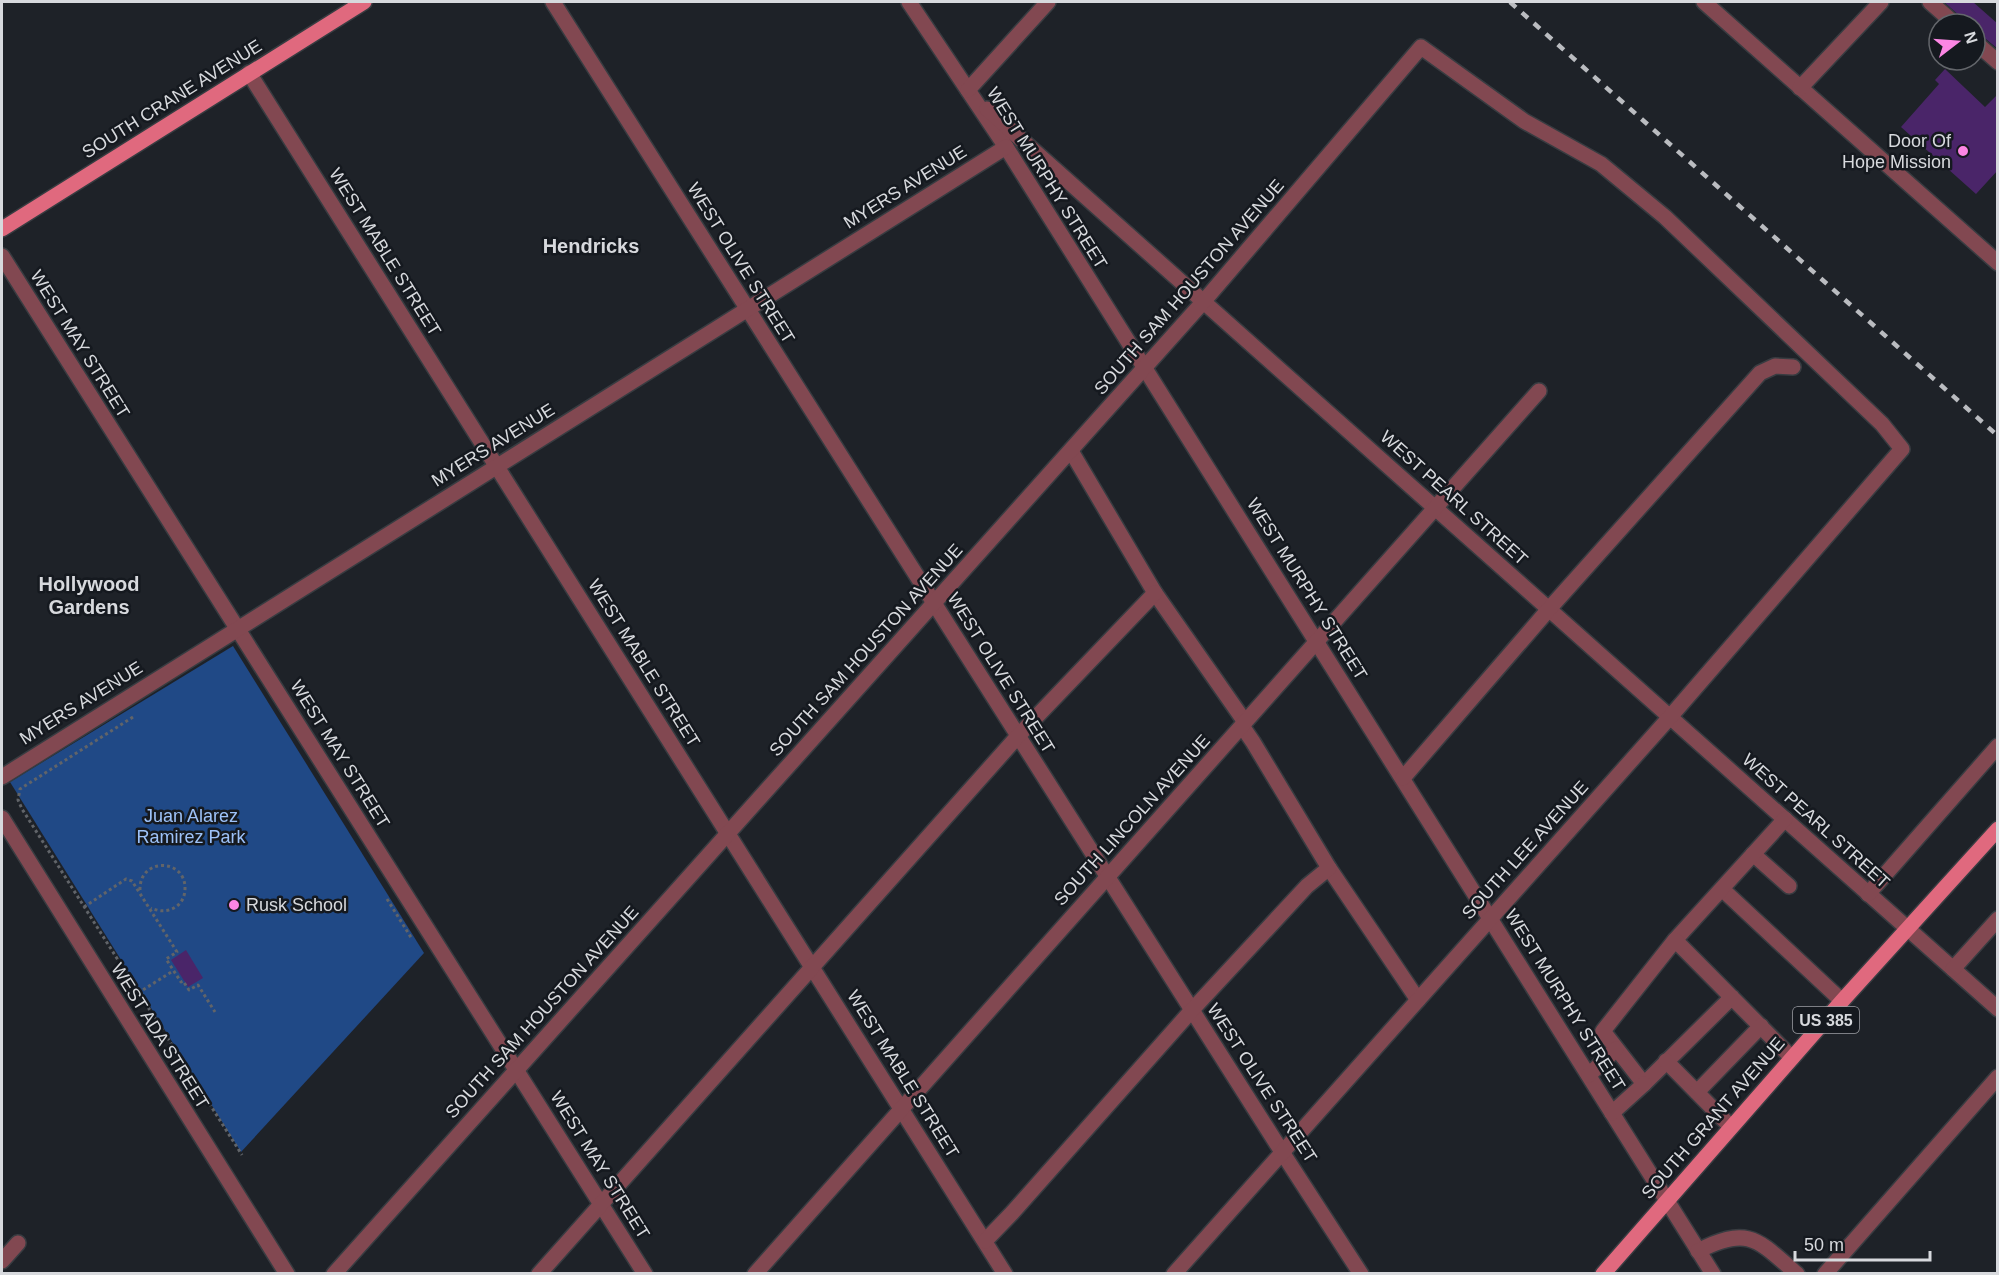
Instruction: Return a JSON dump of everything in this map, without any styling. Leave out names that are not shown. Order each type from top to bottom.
[{"type":"main road","name":"SOUTH CRANE AVENUE","points":[[2,229],[360,2]]},
{"type":"main road","name":"SOUTH GRANT AVENUE","points":[[1602,1274],[1842,1001],[1998,829]]},
{"type":"street","name":"WEST OLIVE STREET","points":[[553,2],[1361,1274]]},
{"type":"street","name":"WEST MURPHY STREET","points":[[909,2],[1006,147],[1713,1274]]},
{"type":"street","points":[[971,94],[1048,2]]},
{"type":"street","points":[[1704,2],[1998,263]]},
{"type":"street","points":[[1800,88],[1881,2]]},
{"type":"street","points":[[1930,2],[1941,12]]},
{"type":"street","name":"SOUTH SAM HOUSTON AVENUE","points":[[334,1274],[1204,301],[1421,47],[1524,121],[1601,164],[1665,217],[1874,416],[1902,449]]},
{"type":"street","name":"WEST MABLE STREET","points":[[249,73],[1005,1274]]},
{"type":"street","name":"WEST PEARL STREET","points":[[971,94],[1998,1009]]},
{"type":"street","name":"MYERS AVENUE","points":[[2,777],[1006,147]]},
{"type":"street","name":"WEST MAY STREET","points":[[2,256],[645,1274]]},
{"type":"street","points":[[1403,778],[1549,609],[1760,373],[1775,366],[1793,367]]},
{"type":"street","name":"SOUTH LINCOLN AVENUE","points":[[755,1274],[1539,392]]},
{"type":"street","name":"SOUTH LEE AVENUE","points":[[1174,1274],[1670,717],[1902,449]]},
{"type":"street","points":[[1071,451],[1155,593],[1244,724],[1329,867],[1418,1000]]},
{"type":"street","points":[[539,1274],[1018,736],[1155,593]]},
{"type":"street","points":[[1868,894],[1998,746]]},
{"type":"street","name":"WEST ADA STREET","points":[[2,818],[287,1274]]},
{"type":"street","points":[[1644,1084],[1603,1031],[1675,940],[1785,819]]},
{"type":"street","points":[[1753,854],[1789,886]]},
{"type":"street","points":[[985,1241],[1192,1010],[1307,886],[1329,867]]},
{"type":"street","points":[[1722,889],[1842,1001]]},
{"type":"street","points":[[1953,969],[1998,919]]},
{"type":"street","points":[[1675,940],[1792,1058]]},
{"type":"street","points":[[1612,1113],[1731,997]]},
{"type":"street","points":[[1697,1092],[1761,1026]]},
{"type":"street","points":[[1589,1075],[1616,1049]]},
{"type":"street","points":[[1666,1062],[1731,1127]]},
{"type":"street","points":[[1825,1274],[1998,1077]]},
{"type":"street","points":[[1698,1251],[1733,1237],[1749,1239],[1764,1246],[1797,1274]]},
{"type":"street","points":[[2,1261],[18,1243]]},
{"type":"path","points":[[141,711],[20,789],[18,800],[242,1155]]},
{"type":"path","points":[[140,892],[142,877],[153,867],[168,866],[180,874],[185,887],[181,901],[176,906],[163,911],[149,907]]},
{"type":"path","points":[[84,907],[126,879],[132,881],[177,952],[166,959],[189,990],[198,985],[214,1011]]},
{"type":"path","points":[[381,890],[412,939]]},
{"type":"path","points":[[138,993],[173,970]]},
{"type":"green space","name":"Juan Alarez Ramirez Park","points":[[233,646],[424,953],[241,1152],[10,782]]},
{"type":"building","points":[[1944,2],[1973,2],[1984,12],[1955,12]]},
{"type":"building","points":[[1987,14],[1998,24],[1998,49],[1987,40]]},
{"type":"building","name":"Door Of Hope Mission","points":[[1942,72],[1948,72],[1985,107],[1998,94],[1998,170],[1976,194],[1901,127],[1939,84],[1935,80]]},
{"type":"building","points":[[186,950],[203,978],[188,987],[171,960]]},
{"type":"railway","points":[[1510,2],[1998,436]]},
{"type":"place","name":"Door Of Hope Mission","points":[[1963,151]]},
{"type":"place","name":"Rusk School","points":[[234,905]]},
{"type":"district","name":"Hendricks","points":[[591,246]]},
{"type":"district","name":"Hollywood Gardens","points":[[89,596]]}]
